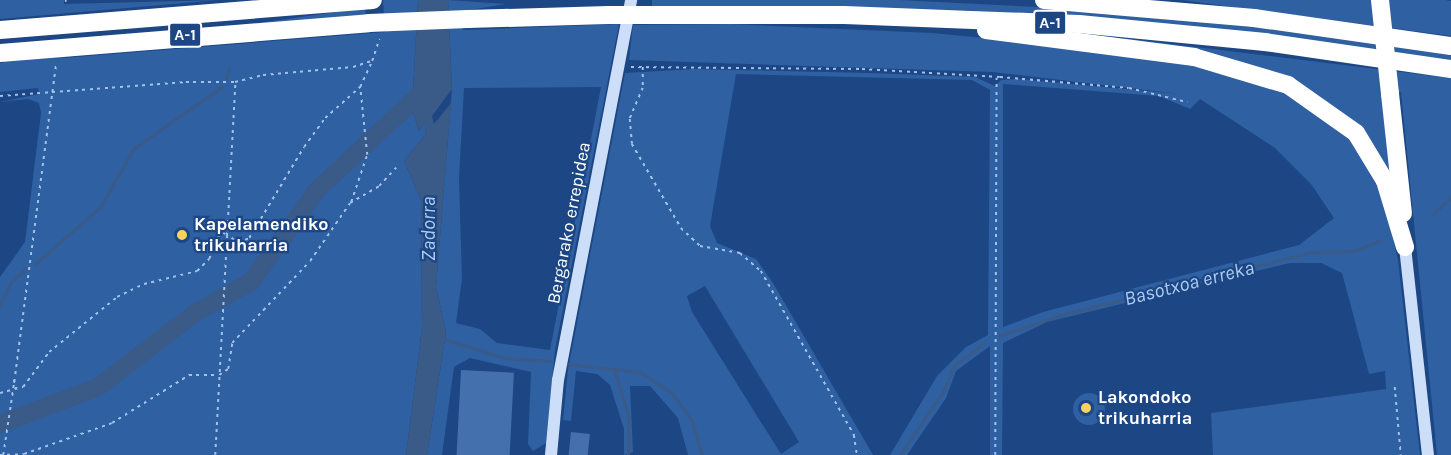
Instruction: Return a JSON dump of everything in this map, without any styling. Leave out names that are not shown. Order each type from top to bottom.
[{"type":"highway","name":"A-1","points":[[0,30],[371,0]]},
{"type":"highway","name":"A-1","points":[[1044,0],[1254,18],[1451,46]]},
{"type":"highway","points":[[1380,0],[1406,247]]},
{"type":"highway","name":"A-1","points":[[0,52],[369,23],[608,15],[844,15],[1158,31],[1451,69]]},
{"type":"highway","points":[[844,15],[1194,57],[1288,85],[1356,133],[1384,181],[1406,247]]},
{"type":"street","name":"Bergarako errepidea","points":[[551,455],[560,369],[631,0]]},
{"type":"street","points":[[1406,247],[1428,455]]},
{"type":"path","points":[[225,233],[238,243],[249,238],[309,140],[360,87],[379,39]]},
{"type":"path","points":[[0,96],[53,90],[235,82],[372,61]]},
{"type":"path","points":[[56,65],[2,455],[24,454],[111,423],[189,375],[219,375],[228,369],[232,343],[310,261],[350,203],[367,155],[360,87]]},
{"type":"path","points":[[643,66],[643,88],[630,119],[633,144],[681,228],[700,246],[740,253],[761,272],[854,435],[856,455]]},
{"type":"path","points":[[618,67],[862,69],[996,77],[1129,88],[1187,102]]},
{"type":"path","points":[[995,455],[996,77]]},
{"type":"path","points":[[215,455],[225,233],[235,82]]},
{"type":"path","points":[[350,203],[379,186],[396,168]]},
{"type":"path","points":[[0,393],[23,387],[51,350],[93,314],[144,284],[197,271],[209,259],[217,238],[225,233]]},
{"type":"path","points":[[14,381],[17,389]]},
{"type":"path","points":[[1395,387],[1401,455]]},
{"type":"shaded area","points":[[0,0],[64,0],[64,4],[219,0],[0,19]]},
{"type":"shaded area","points":[[383,0],[418,0],[412,109],[419,131],[427,121],[425,135],[404,161],[421,200],[422,328],[406,455],[0,455],[0,277],[25,242],[41,113],[39,103],[28,99],[0,102],[39,94],[38,88],[0,92],[0,63],[385,32]]},
{"type":"shaded area","points":[[448,0],[506,4],[463,11],[463,30],[619,24],[555,350],[546,443],[533,451],[528,444],[531,372],[470,358],[454,367],[442,455],[427,455],[446,332],[436,287],[452,89]],"holes":[[[601,87],[550,350],[497,343],[480,329],[456,323],[462,279],[459,178],[464,88]]]},
{"type":"shaded area","points":[[652,0],[899,0],[1077,9],[1210,20],[1451,53],[1451,62],[1105,19],[964,10],[652,6]]},
{"type":"shaded area","points":[[1181,0],[1445,0],[1451,1],[1451,36]]},
{"type":"shaded area","points":[[365,8],[366,15],[4,66],[3,59]]},
{"type":"shaded area","points":[[731,24],[932,33],[1056,45],[1225,70],[1299,98],[1350,140],[1383,196],[1398,260],[1420,455],[1213,455],[1211,413],[1386,389],[1385,371],[1369,374],[1342,273],[1321,263],[1290,263],[1047,322],[1003,343],[1002,455],[990,455],[990,346],[956,371],[946,398],[907,455],[890,455],[937,376],[966,347],[988,335],[990,90],[972,80],[736,74],[710,226],[717,243],[756,259],[773,283],[873,455],[688,455],[678,418],[650,386],[630,386],[633,452],[624,455],[624,429],[610,385],[597,374],[576,371],[571,421],[563,420],[568,370],[625,73],[694,69],[975,77],[995,86],[1001,80],[1017,79],[1180,94],[992,72],[629,60],[633,25]],"holes":[[[1003,84],[1159,96],[1190,109],[1200,99],[1275,148],[1311,184],[1334,218],[1299,245],[1043,312],[1003,327]],[[705,286],[799,442],[781,454],[692,312],[687,296]]]},
{"type":"shaded area","points":[[1122,38],[1451,78],[1451,455],[1437,455],[1401,92],[1383,93],[1395,191],[1333,108]]},
{"type":"shaded area","points":[[1089,393],[1100,398],[1105,409],[1100,420],[1089,425],[1078,420],[1073,409],[1078,398]]},
{"type":"water","name":"Zadorra","points":[[418,0],[448,0],[452,89],[432,116],[434,124],[451,103],[436,287],[446,332],[427,455],[406,455],[422,328],[421,200],[404,161],[425,135],[426,123],[419,131],[412,109]]},
{"type":"building","points":[[461,370],[514,373],[510,455],[457,455]]},
{"type":"building","points":[[571,432],[590,434],[588,455],[569,455]]},
{"type":"waterway","points":[[226,78],[229,68]]},
{"type":"waterway","points":[[35,264],[100,207],[134,148],[223,86]]},
{"type":"waterway","points":[[0,424],[98,387],[195,313],[251,282],[317,190],[428,87]]},
{"type":"waterway","name":"Basotxoa erreka","points":[[1433,214],[1451,197]]},
{"type":"waterway","name":"Basotxoa erreka","points":[[999,336],[1061,315],[1312,252],[1354,251],[1381,240]]},
{"type":"waterway","points":[[0,305],[11,282],[26,269]]},
{"type":"waterway","name":"Basotxoa erreka","points":[[444,339],[505,358],[550,361]]},
{"type":"waterway","name":"Basotxoa erreka","points":[[900,455],[944,390],[954,365],[984,343]]},
{"type":"waterway","name":"Basotxoa erreka","points":[[569,364],[640,372],[672,393],[692,421],[702,455]]},
{"type":"waterway","points":[[614,369],[628,415],[628,455]]},
{"type":"place","name":"Kapelamendiko trikuharria","points":[[182,235]]},
{"type":"place","name":"Lakondoko trikuharria","points":[[1086,408]]}]
